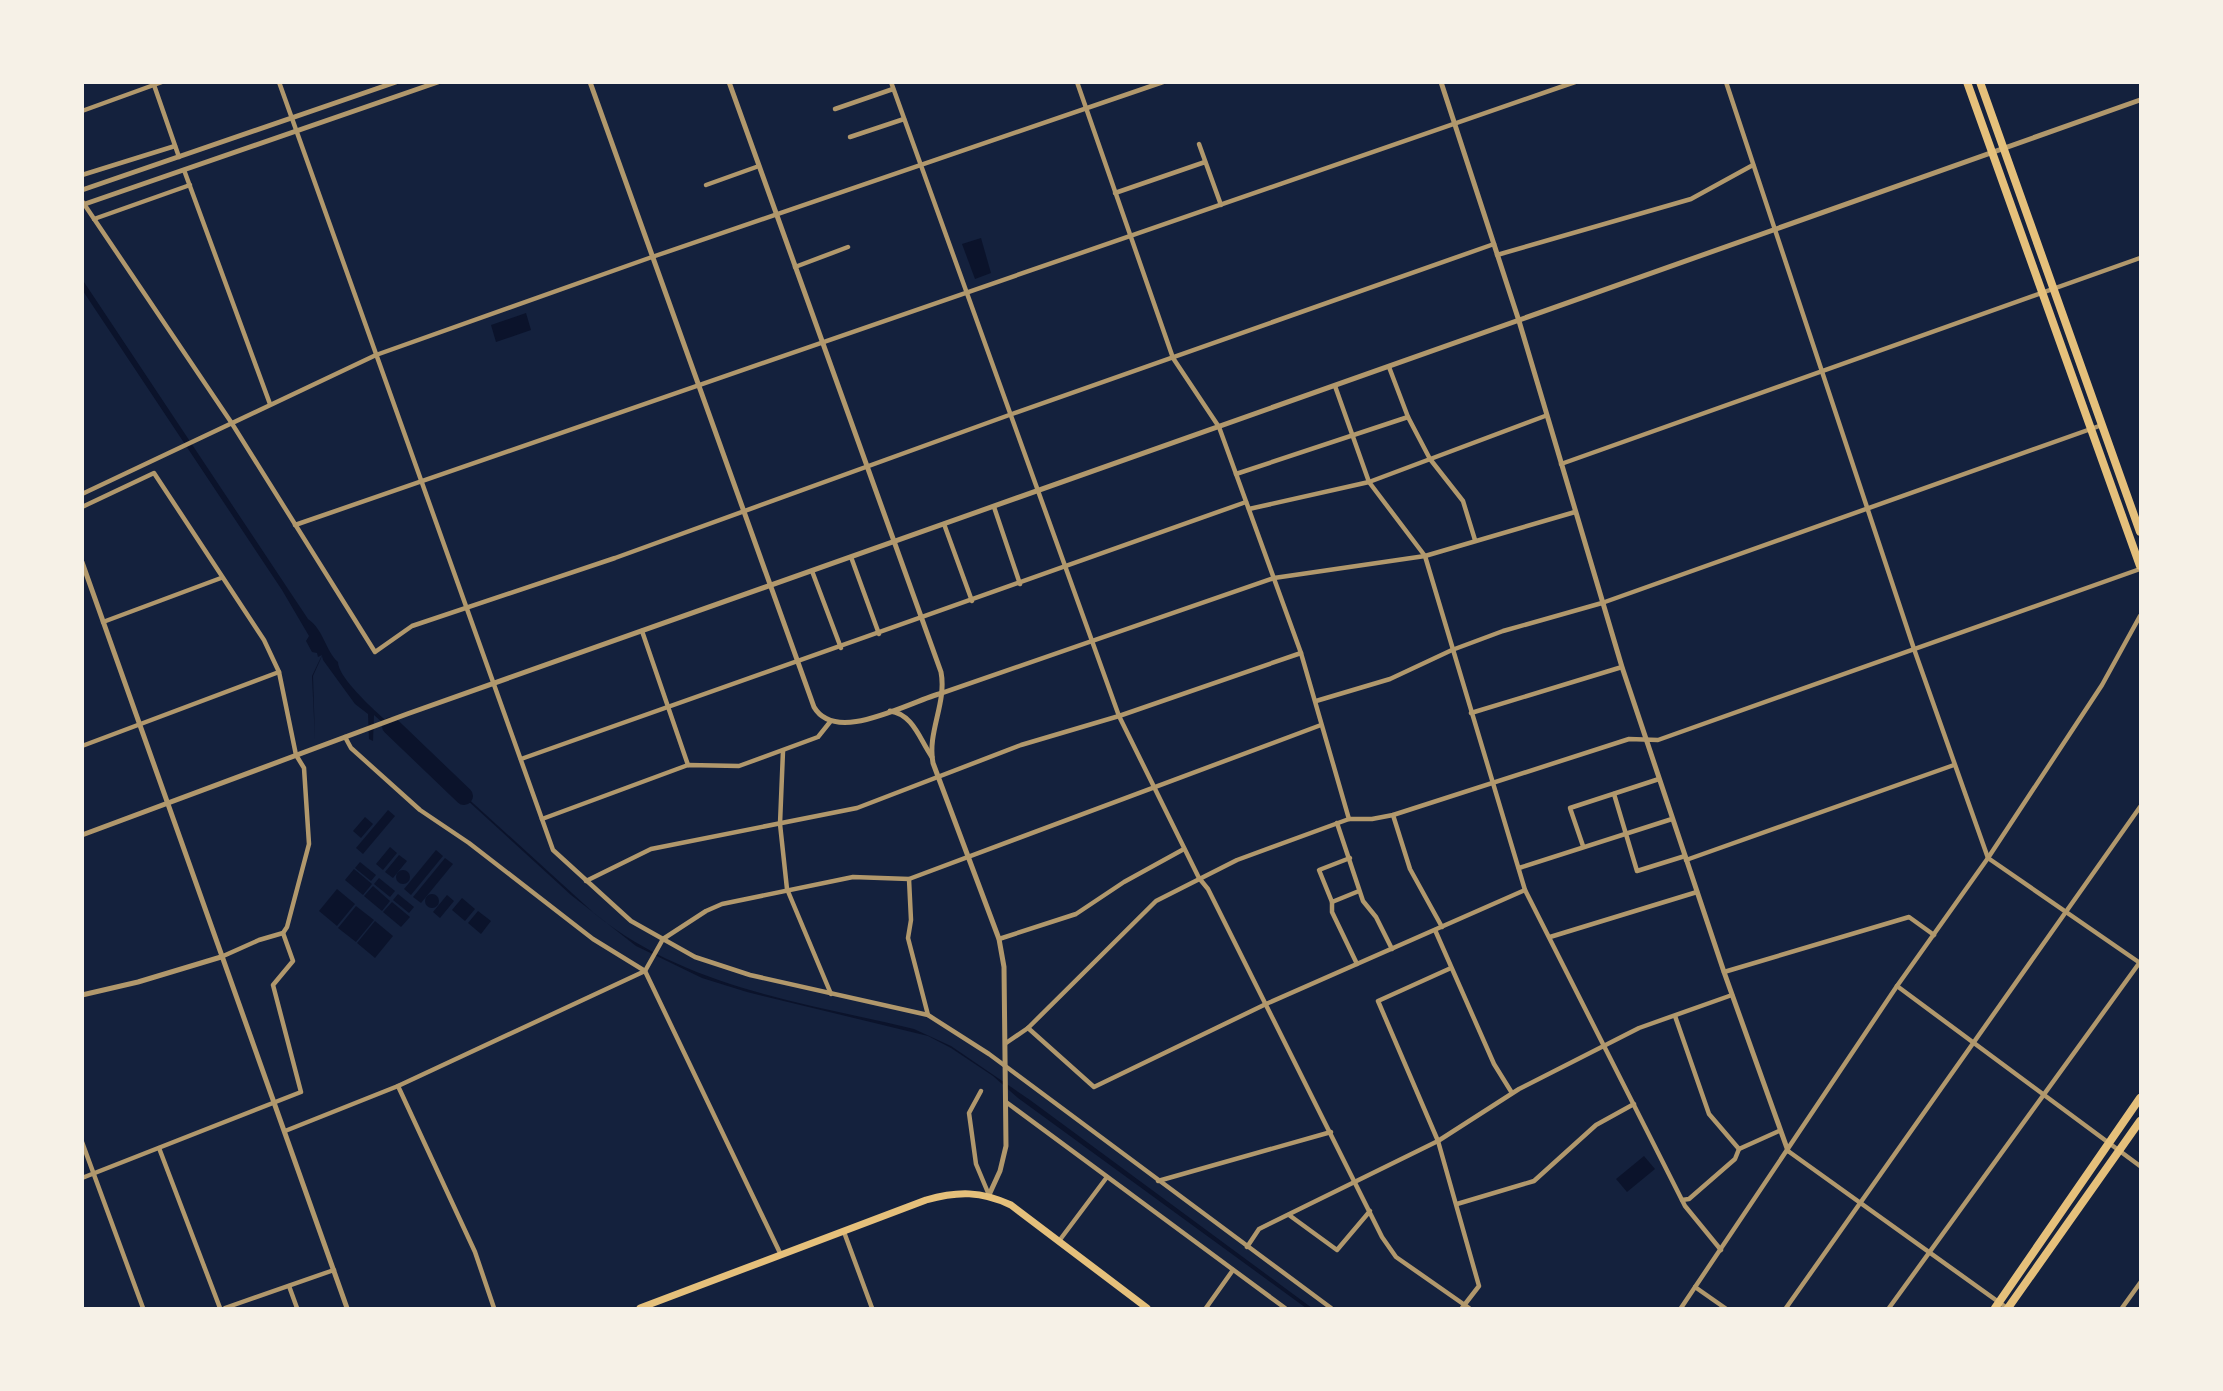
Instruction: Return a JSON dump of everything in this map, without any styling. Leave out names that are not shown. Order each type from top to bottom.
[{"type":"highway","points":[[1967,82],[2140,567]]},
{"type":"highway","points":[[1980,82],[2140,532]]},
{"type":"highway","points":[[1997,1306],[2140,1098]]},
{"type":"highway","points":[[2007,1308],[2140,1121]]},
{"type":"main road","points":[[640,1308],[939,1196],[989,1195],[1011,1205],[1147,1308]]},
{"type":"street","points":[[82,111],[162,82]]},
{"type":"street","points":[[279,82],[553,850],[631,921],[670,945],[722,967],[928,1015],[1158,1180],[1330,1308]]},
{"type":"street","points":[[82,190],[396,82]]},
{"type":"street","points":[[438,82],[82,203],[231,422],[375,652],[412,626],[468,609],[867,465],[1494,244]]},
{"type":"street","points":[[590,82],[814,708],[822,718],[830,722],[850,724],[1274,578],[1425,556],[1575,512]]},
{"type":"street","points":[[729,82],[941,672],[942,693],[933,737],[933,759],[999,939],[1004,967],[1006,1043],[1004,1156],[989,1195]]},
{"type":"street","points":[[891,82],[1119,716],[1184,849],[1199,878],[1208,889],[1357,1182],[1382,1237],[1396,1257],[1465,1307],[1479,1286],[1457,1204],[1438,1141],[1378,1001],[1451,968]]},
{"type":"street","points":[[1077,82],[1173,358],[1219,427],[1316,701],[1349,819]]},
{"type":"street","points":[[82,494],[376,355],[652,257],[1163,82]]},
{"type":"street","points":[[1441,82],[1519,321],[1545,416],[1622,667],[1779,1131],[1788,1150],[1930,1253],[1997,1306],[2007,1308]]},
{"type":"street","points":[[295,525],[968,294],[1575,82]]},
{"type":"street","points":[[1726,82],[1914,650],[1988,858],[2140,963],[1889,1308]]},
{"type":"street","points":[[153,84],[179,157]]},
{"type":"street","points":[[835,109],[893,88]]},
{"type":"street","points":[[82,835],[406,714],[1776,231],[2140,100]]},
{"type":"street","points":[[850,137],[904,119]]},
{"type":"street","points":[[1199,144],[1221,205]]},
{"type":"street","points":[[82,176],[175,146]]},
{"type":"street","points":[[1115,193],[1205,162]]},
{"type":"street","points":[[1497,255],[1691,199],[1753,165]]},
{"type":"street","points":[[706,185],[759,166]]},
{"type":"street","points":[[184,170],[270,404]]},
{"type":"street","points":[[94,219],[190,185]]},
{"type":"street","points":[[795,267],[848,247]]},
{"type":"street","points":[[1561,464],[1823,373],[2140,258]]},
{"type":"street","points":[[1389,367],[1408,417],[1430,459],[1463,501],[1475,540]]},
{"type":"street","points":[[1335,386],[1369,482],[1425,556],[1491,783],[1525,890],[1682,1200],[1721,1250]]},
{"type":"street","points":[[1249,509],[1369,482],[1545,416]]},
{"type":"street","points":[[1236,474],[1408,417]]},
{"type":"street","points":[[1316,701],[1390,679],[1452,650],[1503,631],[1602,603],[2102,425]]},
{"type":"street","points":[[82,507],[153,473],[264,640],[279,672],[296,755],[304,768],[309,844],[287,927],[283,933],[259,940],[221,957],[138,982],[82,995]]},
{"type":"street","points":[[521,759],[1020,585],[1246,502]]},
{"type":"street","points":[[994,507],[1020,585]]},
{"type":"street","points":[[944,524],[972,601]]},
{"type":"street","points":[[851,557],[879,634]]},
{"type":"street","points":[[82,562],[347,1308]]},
{"type":"street","points":[[1006,1043],[1028,1028],[1156,901],[1236,860],[1349,819],[1372,819],[1393,815],[1629,738],[1658,740],[2140,567]]},
{"type":"street","points":[[813,571],[841,648]]},
{"type":"street","points":[[103,622],[221,578]]},
{"type":"street","points":[[1681,1308],[1897,986],[1988,858],[2102,685],[2140,616]]},
{"type":"street","points":[[642,631],[688,765]]},
{"type":"street","points":[[586,881],[651,849],[857,808],[1021,745],[1119,716],[1300,653]]},
{"type":"street","points":[[1471,713],[1622,667]]},
{"type":"street","points":[[82,746],[279,672]]},
{"type":"street","points":[[889,710],[907,718],[933,759]]},
{"type":"street","points":[[542,819],[688,765],[738,766],[783,751],[818,737],[830,722]]},
{"type":"street","points":[[285,1131],[398,1086],[646,970],[662,941],[722,904],[853,877],[909,879],[1321,725]]},
{"type":"street","points":[[345,737],[351,748],[420,810],[469,843],[593,939],[646,970],[781,1255]]},
{"type":"street","points":[[783,751],[780,824],[787,889],[831,994]]},
{"type":"street","points":[[1614,794],[1636,871],[1686,858],[1954,765]]},
{"type":"street","points":[[1583,846],[1570,807],[1659,779]]},
{"type":"street","points":[[1786,1308],[2140,807]]},
{"type":"street","points":[[1393,815],[1410,869],[1442,927]]},
{"type":"street","points":[[1519,868],[1672,819]]},
{"type":"street","points":[[1337,823],[1359,891],[1376,917],[1392,949]]},
{"type":"street","points":[[999,939],[1076,914],[1124,882],[1184,849]]},
{"type":"street","points":[[1350,858],[1319,870],[1332,902],[1332,912],[1357,964]]},
{"type":"street","points":[[909,879],[911,920],[908,938],[928,1015]]},
{"type":"street","points":[[1028,1028],[1095,1087],[1266,1004],[1525,890]]},
{"type":"street","points":[[1332,902],[1359,891]]},
{"type":"street","points":[[1550,937],[1697,892]]},
{"type":"street","points":[[1724,972],[1909,917],[1934,935]]},
{"type":"street","points":[[1435,930],[1494,1064],[1512,1093]]},
{"type":"street","points":[[82,1178],[301,1092],[273,985],[293,961],[283,933]]},
{"type":"street","points":[[1897,986],[2140,1166]]},
{"type":"street","points":[[1247,1247],[1259,1230],[1438,1141],[1512,1093],[1604,1045],[1639,1028],[1732,995]]},
{"type":"street","points":[[1675,1016],[1709,1114],[1739,1149]]},
{"type":"street","points":[[398,1086],[475,1252],[494,1308]]},
{"type":"street","points":[[981,1091],[969,1113],[975,1164],[989,1195]]},
{"type":"street","points":[[1006,1100],[1285,1308]]},
{"type":"street","points":[[1457,1204],[1534,1182],[1596,1125],[1634,1104]]},
{"type":"street","points":[[1682,1200],[1689,1199],[1735,1159],[1739,1149],[1779,1131]]},
{"type":"street","points":[[1158,1180],[1331,1132]]},
{"type":"street","points":[[82,1142],[143,1308]]},
{"type":"street","points":[[159,1148],[220,1308]]},
{"type":"street","points":[[1059,1241],[1107,1177]]},
{"type":"street","points":[[1289,1215],[1337,1251],[1370,1211]]},
{"type":"street","points":[[843,1232],[872,1308]]},
{"type":"street","points":[[225,1308],[334,1270]]},
{"type":"street","points":[[1206,1308],[1233,1270]]},
{"type":"street","points":[[2122,1308],[2140,1283]]},
{"type":"street","points":[[289,1286],[297,1308]]},
{"type":"street","points":[[1695,1287],[1725,1308]]},
{"type":"water","points":[[981,238],[991,273],[975,279],[962,244]]},
{"type":"water","points":[[82,279],[308,619],[318,629],[338,662],[340,670],[356,692],[409,741],[407,743],[594,913],[571,895],[374,715],[373,741],[369,739],[368,714],[355,704],[322,656],[313,676],[315,740],[312,676],[322,655],[318,657],[317,653],[312,652],[306,641],[309,636],[282,590],[83,291]]},
{"type":"water","points":[[526,313],[531,330],[496,342],[491,325]]},
{"type":"water","points":[[388,810],[395,816],[363,854],[356,848]]},
{"type":"water","points":[[365,817],[373,824],[361,838],[353,831]]},
{"type":"water","points":[[390,847],[397,853],[383,870],[376,864]]},
{"type":"water","points":[[436,850],[443,856],[411,895],[404,889]]},
{"type":"water","points":[[399,855],[407,861],[393,878],[385,872]]},
{"type":"water","points":[[445,858],[453,864],[421,903],[413,897]]},
{"type":"water","points":[[360,862],[376,875],[371,881],[355,868]]},
{"type":"water","points":[[354,869],[372,884],[363,895],[345,880]]},
{"type":"water","points":[[403,870],[408,872],[410,877],[408,882],[403,884],[398,882],[396,877],[398,872]]},
{"type":"water","points":[[379,878],[395,891],[390,897],[374,884]]},
{"type":"water","points":[[373,886],[390,901],[382,911],[364,896]]},
{"type":"water","points":[[337,889],[355,904],[337,926],[319,911]]},
{"type":"water","points":[[398,894],[414,907],[409,913],[393,900]]},
{"type":"water","points":[[432,894],[437,896],[439,901],[437,906],[432,908],[427,906],[425,901],[427,896]]},
{"type":"water","points":[[447,895],[454,901],[440,918],[433,912]]},
{"type":"water","points":[[462,898],[475,909],[465,921],[452,910]]},
{"type":"water","points":[[392,902],[410,917],[401,927],[383,912]]},
{"type":"water","points":[[356,906],[374,920],[356,942],[338,928]]},
{"type":"water","points":[[478,911],[491,921],[481,934],[468,923]]},
{"type":"water","points":[[597,916],[631,939],[707,976],[788,1000],[914,1029],[951,1046],[1030,1100],[1312,1308],[1306,1308],[1018,1098],[993,1076],[951,1048],[928,1036],[747,992],[702,978],[636,946]]},
{"type":"water","points":[[375,921],[393,936],[375,958],[357,943]]},
{"type":"water","points":[[1644,1156],[1655,1169],[1627,1192],[1616,1179]]},
{"type":"waterway","points":[[391,726],[464,796]]}]
